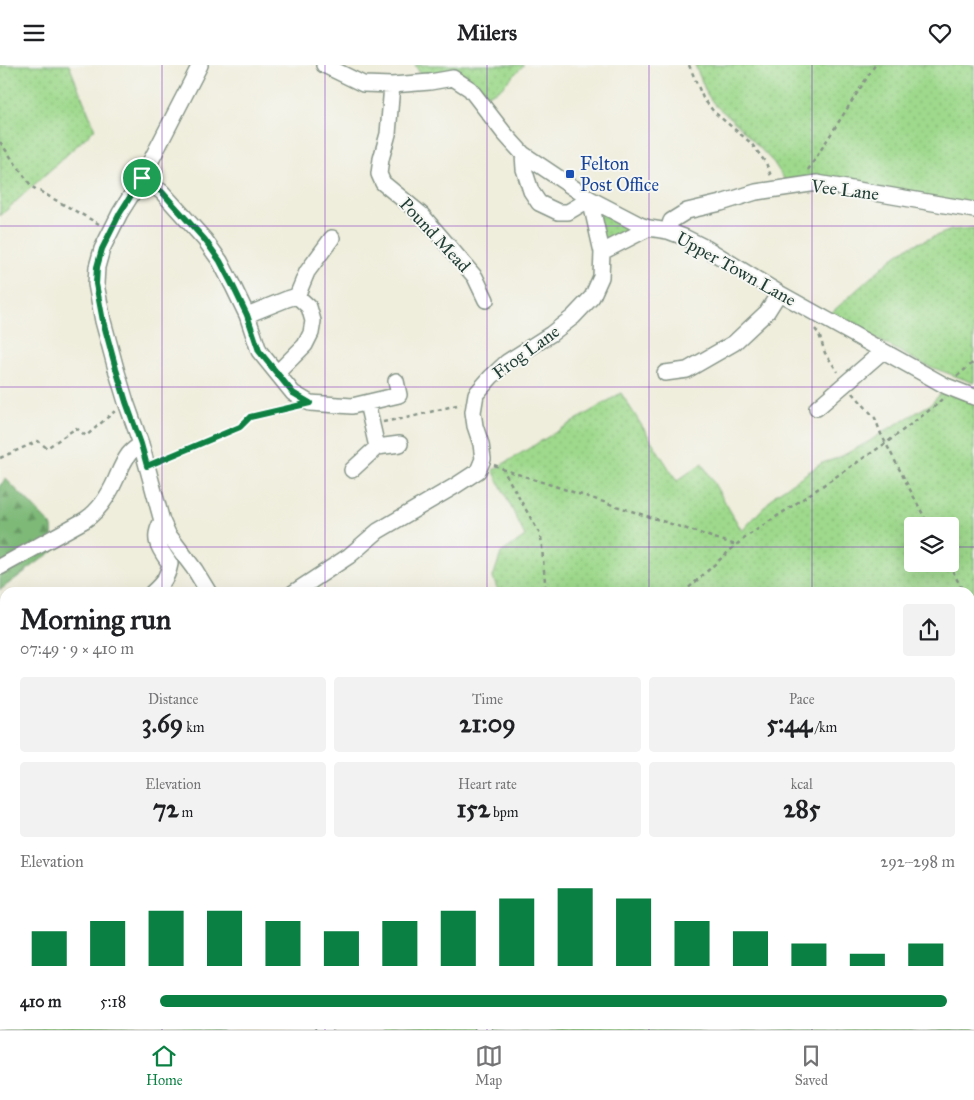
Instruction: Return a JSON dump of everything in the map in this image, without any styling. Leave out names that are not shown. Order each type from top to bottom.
[{"type":"street","points":[[200,65],[142,178],[120,213],[102,249],[97,267],[96,284],[103,321],[126,402],[141,444],[162,521],[168,534],[205,587]]},
{"type":"street","name":"Upper Town Lane","points":[[324,65],[362,83],[392,85],[453,78],[470,89],[523,154],[590,199],[640,225],[668,231],[706,248],[779,293],[883,351],[946,386],[974,397]]},
{"type":"street","name":"Pound Mead","points":[[392,85],[388,134],[379,174],[383,183],[422,215],[475,277],[486,300]]},
{"type":"street","points":[[523,154],[524,169],[530,191],[539,203],[558,212],[568,211],[590,199]]},
{"type":"street","points":[[142,178],[162,192],[205,240],[220,261],[247,315],[259,351],[293,393],[310,403],[352,406],[399,395],[396,381]]},
{"type":"street","name":"Vee Lane","points":[[668,231],[671,221],[687,211],[756,192],[817,183],[974,210]]},
{"type":"street","name":"Frog Lane","points":[[475,400],[476,394],[507,362],[552,334],[573,317],[592,297],[601,277],[602,252],[590,199]]},
{"type":"street","points":[[602,252],[649,228]]},
{"type":"street","points":[[297,296],[307,272],[332,238]]},
{"type":"street","points":[[665,373],[681,378],[688,369],[734,343],[767,312],[779,293]]},
{"type":"street","points":[[247,315],[297,296]]},
{"type":"street","points":[[277,373],[305,345],[311,333],[313,321],[309,307],[297,296]]},
{"type":"street","points":[[817,408],[883,351]]},
{"type":"street","points":[[302,587],[349,556],[378,531],[455,487],[478,471],[483,459],[473,412],[475,400]]},
{"type":"street","points":[[367,403],[377,447]]},
{"type":"street","points":[[0,567],[86,520],[95,513],[106,498],[130,452],[141,444]]},
{"type":"street","points":[[352,470],[377,447],[400,444]]},
{"type":"street","points":[[158,587],[168,575],[170,564],[157,544],[157,529],[162,521]]},
{"type":"path","points":[[689,65],[703,98],[714,112],[751,143],[766,163],[776,189]]},
{"type":"path","points":[[803,185],[802,179],[875,65]]},
{"type":"path","points":[[0,141],[32,187],[111,231]]},
{"type":"path","points":[[814,326],[819,334],[825,353],[838,371],[844,384],[875,418],[924,517]]},
{"type":"path","points":[[690,587],[736,545],[886,443],[935,406],[948,391],[956,376],[974,362]]},
{"type":"path","points":[[372,424],[411,417],[475,400]]},
{"type":"path","points":[[0,458],[38,441],[47,448],[76,428],[86,436],[126,402]]},
{"type":"path","points":[[147,466],[240,427],[250,417],[310,403]]},
{"type":"path","points":[[483,459],[502,469],[736,545]]},
{"type":"path","points":[[502,469],[541,536],[545,587]]},
{"type":"path","points":[[953,572],[961,587]]},
{"type":"green space","points":[[0,65],[69,65],[95,129],[0,216]]},
{"type":"green space","points":[[415,65],[524,65],[500,89],[487,95],[464,74],[451,71],[423,78]]},
{"type":"green space","points":[[695,65],[974,65],[974,205],[817,178],[785,180],[774,163],[738,125],[714,104],[707,94]]},
{"type":"green space","points":[[598,207],[635,227],[602,244]]},
{"type":"green space","points":[[974,228],[974,383],[923,364],[830,314],[891,259],[908,247],[951,230]]},
{"type":"green space","points":[[944,390],[974,402],[974,587],[497,587],[493,577],[501,553],[525,536],[493,470],[621,393],[677,481],[702,463],[742,531],[777,493],[822,463],[838,458],[931,404]]},
{"type":"green space","points":[[6,479],[52,526],[53,551],[4,587],[0,587],[0,485]]},
{"type":"green space","points":[[0,1029],[222,1029],[222,1030]]},
{"type":"green space","points":[[384,1029],[974,1029],[974,1030]]},
{"type":"place","name":"Felton Post Office","points":[[570,174]]},
{"type":"route","points":[[142,178],[162,192],[205,240],[220,261],[233,286],[247,315],[259,351],[293,393],[310,403],[250,417],[240,427],[147,466],[116,369],[103,321],[96,284],[97,267],[102,249],[120,213],[142,178]]}]
